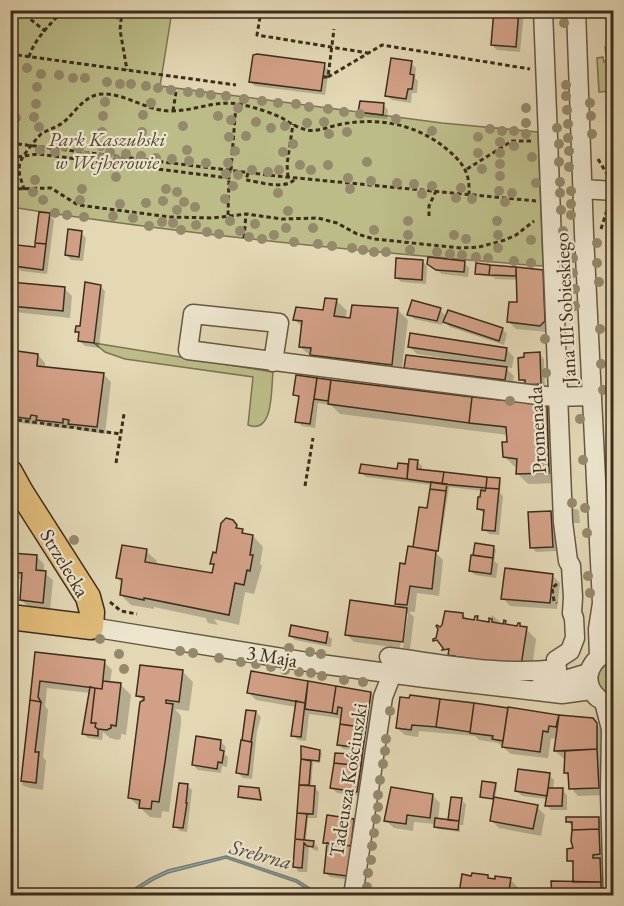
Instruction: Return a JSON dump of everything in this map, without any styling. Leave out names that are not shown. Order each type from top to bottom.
[{"type":"main road","name":"Strzelecka","points":[[10,472],[88,597],[92,612],[91,627]]},
{"type":"main road","name":"3 Maja","points":[[10,617],[91,627]]},
{"type":"street","name":"Promenada","points":[[391,665],[515,672],[557,669],[556,660],[570,651],[575,638],[573,597],[563,522],[543,10]]},
{"type":"street","name":"Jana III Sobieskiego","points":[[576,10],[591,396],[602,603],[598,628],[606,655]]},
{"type":"street","points":[[583,189],[612,184]]},
{"type":"street","points":[[273,362],[279,324],[193,314],[188,351],[273,362],[557,398],[591,396]]},
{"type":"street","name":"Jana III Sobieskiego","points":[[602,603],[614,626]]},
{"type":"street","name":"3 Maja","points":[[91,627],[320,664],[391,665],[514,689],[534,689],[562,694],[599,692]]},
{"type":"street","points":[[606,655],[592,663],[599,692],[612,725],[610,793],[613,893]]},
{"type":"street","name":"Tadeusza Kościuszki","points":[[353,896],[383,697],[391,665]]},
{"type":"path","points":[[19,10],[45,30]]},
{"type":"path","points":[[29,57],[45,30],[63,10]]},
{"type":"path","points":[[110,10],[120,20]]},
{"type":"path","points":[[122,10],[120,30],[127,70]]},
{"type":"path","points":[[260,17],[257,35],[368,53]]},
{"type":"path","points":[[334,29],[325,77],[382,45],[547,71]]},
{"type":"path","points":[[10,54],[236,85]]},
{"type":"path","points":[[173,111],[176,92]]},
{"type":"path","points":[[24,190],[19,172],[24,155],[40,135],[63,123],[86,99],[100,94],[121,97],[153,109],[173,111],[214,104],[236,104],[263,110],[292,124],[315,130],[359,122],[408,126],[426,134],[444,147],[466,170],[469,178],[469,194]]},
{"type":"path","points":[[228,216],[236,104]]},
{"type":"path","points":[[288,177],[287,164],[292,124]]},
{"type":"path","points":[[466,170],[512,141],[549,139]]},
{"type":"path","points":[[12,143],[296,178],[549,202]]},
{"type":"path","points":[[598,154],[597,158],[612,184]]},
{"type":"path","points":[[10,158],[24,155],[46,155],[229,178]]},
{"type":"path","points":[[248,172],[246,180],[283,185],[291,183],[296,178]]},
{"type":"path","points":[[10,189],[51,188],[78,205],[158,216],[196,218],[246,214],[282,219],[328,220],[365,237],[467,249],[490,245],[516,235],[534,221],[549,202]]},
{"type":"path","points":[[429,216],[429,206],[436,191]]},
{"type":"path","points":[[244,238],[246,214]]},
{"type":"path","points":[[116,463],[124,414]]},
{"type":"path","points":[[10,419],[121,434]]},
{"type":"path","points":[[305,486],[313,438]]},
{"type":"path","points":[[107,599],[121,610],[136,614]]},
{"type":"green space","name":"Park Kaszubski w Wejherowie","points":[[10,11],[172,11],[160,86],[442,123],[538,132],[543,266],[276,242],[11,207]]},
{"type":"green space","points":[[605,47],[613,47],[613,91],[599,92],[597,58],[603,57],[604,62],[607,60]]},
{"type":"green space","points":[[94,343],[273,372],[270,409],[267,417],[263,423],[256,426],[248,425],[253,377],[125,359],[105,352]]},
{"type":"green space","points":[[611,661],[613,662],[613,694],[605,693],[597,686],[598,670]]},
{"type":"water","points":[[226,856],[297,880],[321,895],[316,895],[296,882],[226,858],[168,873],[124,895],[168,870]]},
{"type":"building","points":[[494,10],[519,10],[516,47],[491,45]]},
{"type":"building","points":[[253,55],[325,63],[321,91],[249,82]]},
{"type":"building","points":[[391,58],[412,61],[410,74],[414,75],[412,89],[408,89],[406,99],[385,96]]},
{"type":"building","points":[[360,101],[384,103],[383,115],[358,112]]},
{"type":"building","points":[[39,212],[50,213],[46,244],[35,243]]},
{"type":"building","points":[[68,229],[82,231],[79,257],[65,255]]},
{"type":"building","points":[[35,243],[46,244],[43,270],[14,266],[17,245],[35,247]]},
{"type":"building","points":[[428,257],[465,261],[464,272],[436,270],[427,264]]},
{"type":"building","points":[[396,258],[423,260],[422,280],[395,278]]},
{"type":"building","points":[[476,263],[490,265],[489,275],[475,274]]},
{"type":"building","points":[[490,265],[516,267],[516,276],[489,275]]},
{"type":"building","points":[[516,267],[543,270],[545,321],[540,326],[507,322],[509,302],[517,302]]},
{"type":"building","points":[[10,282],[65,287],[63,311],[10,306]]},
{"type":"building","points":[[85,282],[101,285],[94,343],[78,341],[79,332],[75,332],[76,326],[80,326]]},
{"type":"building","points":[[325,298],[337,299],[334,316],[350,318],[352,305],[398,308],[392,365],[310,355],[311,348],[299,347],[302,321],[293,320],[296,307],[323,310]]},
{"type":"building","points":[[412,300],[441,308],[437,321],[407,315]]},
{"type":"building","points":[[448,310],[503,328],[499,341],[443,322]]},
{"type":"building","points":[[410,333],[507,348],[505,361],[408,347]]},
{"type":"building","points":[[10,350],[38,354],[37,366],[104,373],[97,427],[68,424],[69,420],[63,419],[63,423],[36,420],[37,416],[31,415],[30,419],[10,416]]},
{"type":"building","points":[[540,352],[541,384],[525,385],[525,380],[519,380],[518,358],[524,357],[524,353]]},
{"type":"building","points":[[406,355],[507,367],[505,380],[404,368]]},
{"type":"building","points":[[296,375],[317,378],[310,424],[295,422],[299,396],[293,395]]},
{"type":"building","points":[[317,378],[331,380],[328,401],[314,399]]},
{"type":"building","points":[[331,380],[472,397],[469,423],[328,404]]},
{"type":"building","points":[[472,397],[547,405],[549,473],[516,474],[517,459],[503,457],[502,442],[507,442],[506,427],[469,423]]},
{"type":"building","points":[[409,459],[418,460],[417,469],[444,472],[442,484],[407,479]]},
{"type":"building","points":[[398,463],[408,464],[407,479],[359,473],[361,464],[397,469]]},
{"type":"building","points":[[444,472],[487,477],[486,488],[442,484]]},
{"type":"building","points":[[487,477],[500,478],[499,489],[486,488]]},
{"type":"building","points":[[431,482],[447,484],[446,491],[430,489]]},
{"type":"building","points":[[486,488],[499,489],[495,531],[482,530],[484,510],[477,509],[481,490],[485,491]]},
{"type":"building","points":[[430,489],[446,491],[438,551],[413,547],[419,507],[427,508]]},
{"type":"building","points":[[551,511],[553,547],[530,548],[528,512]]},
{"type":"building","points":[[226,518],[233,520],[237,525],[236,528],[243,529],[242,533],[253,535],[250,571],[247,570],[244,585],[235,583],[229,615],[120,595],[122,579],[116,578],[122,545],[147,549],[145,562],[212,573],[214,564],[210,564],[213,552],[216,553],[221,523]]},
{"type":"building","points":[[475,543],[494,546],[493,558],[473,555]]},
{"type":"building","points":[[408,546],[436,551],[432,589],[410,586],[407,605],[395,604],[400,563],[405,564]]},
{"type":"building","points":[[10,551],[11,553],[37,555],[36,570],[46,571],[43,603],[20,600],[22,573],[10,572]]},
{"type":"building","points":[[471,555],[493,558],[491,574],[469,571]]},
{"type":"building","points":[[505,568],[553,574],[550,603],[501,599]]},
{"type":"building","points":[[350,600],[407,608],[403,642],[345,635]]},
{"type":"building","points":[[445,611],[463,613],[463,618],[474,620],[475,616],[478,616],[477,620],[489,622],[489,618],[492,622],[503,624],[504,620],[505,624],[517,626],[520,623],[520,626],[527,627],[521,666],[471,659],[468,662],[469,658],[457,657],[454,660],[455,656],[448,655],[449,649],[442,650],[437,640],[433,641],[438,629],[436,626],[442,625]]},
{"type":"building","points":[[291,625],[328,632],[326,643],[289,636]]},
{"type":"building","points":[[35,652],[105,660],[102,689],[40,681],[38,697],[41,702],[30,700]]},
{"type":"building","points":[[140,665],[183,670],[179,702],[166,700],[166,703],[173,704],[159,802],[152,801],[151,809],[139,808],[140,800],[128,798],[140,702],[144,700],[144,697],[136,696]]},
{"type":"building","points":[[251,671],[308,681],[305,703],[247,693]]},
{"type":"building","points":[[103,681],[121,683],[116,726],[111,725],[111,728],[107,730],[98,729],[95,727],[96,723],[91,723],[95,688],[102,689]]},
{"type":"building","points":[[308,681],[336,686],[332,713],[305,709]]},
{"type":"building","points":[[336,686],[371,692],[366,728],[340,724],[342,708],[338,707],[337,714],[332,713]]},
{"type":"building","points":[[90,687],[95,688],[91,723],[96,723],[98,736],[82,734]]},
{"type":"building","points":[[410,695],[440,699],[436,727],[412,725],[411,730],[396,728],[400,697],[409,698]]},
{"type":"building","points":[[440,699],[474,703],[470,732],[436,727]]},
{"type":"building","points":[[30,700],[41,702],[35,752],[39,752],[36,783],[21,781]]},
{"type":"building","points":[[296,701],[305,703],[301,737],[291,736]]},
{"type":"building","points":[[474,703],[508,708],[503,741],[492,739],[493,736],[470,733]]},
{"type":"building","points":[[508,707],[559,715],[556,727],[549,726],[548,732],[543,731],[540,752],[502,747]]},
{"type":"building","points":[[246,710],[256,711],[251,742],[242,740]]},
{"type":"building","points":[[559,715],[593,718],[597,723],[597,749],[554,751]]},
{"type":"building","points":[[340,724],[366,728],[363,748],[337,745]]},
{"type":"building","points":[[196,736],[221,740],[220,750],[224,751],[222,763],[218,762],[217,769],[192,765]]},
{"type":"building","points":[[241,740],[252,742],[248,775],[236,773]]},
{"type":"building","points":[[301,746],[320,750],[319,761],[301,759]]},
{"type":"building","points":[[353,747],[363,748],[361,766],[334,763],[335,753],[352,754]]},
{"type":"building","points":[[597,749],[599,788],[569,789],[568,773],[564,773],[565,751]]},
{"type":"building","points":[[301,759],[311,761],[309,785],[299,785]]},
{"type":"building","points":[[334,763],[361,766],[357,792],[330,788]]},
{"type":"building","points":[[518,769],[550,773],[547,796],[515,791]]},
{"type":"building","points":[[482,781],[496,783],[493,799],[480,797]]},
{"type":"building","points":[[179,783],[188,784],[183,828],[173,827]]},
{"type":"building","points":[[299,785],[315,786],[313,814],[297,813]]},
{"type":"building","points":[[239,786],[259,788],[261,800],[238,797]]},
{"type":"building","points":[[391,787],[433,794],[430,818],[407,815],[406,824],[384,821]]},
{"type":"building","points":[[548,788],[563,788],[562,806],[545,806]]},
{"type":"building","points":[[451,797],[462,798],[459,821],[448,820]]},
{"type":"building","points":[[494,797],[538,805],[533,829],[490,821]]},
{"type":"building","points":[[297,813],[307,814],[304,840],[295,839]]},
{"type":"building","points":[[327,815],[354,819],[351,846],[323,843]]},
{"type":"building","points":[[566,817],[599,817],[599,829],[572,830],[572,822],[566,822]]},
{"type":"building","points":[[435,818],[459,821],[458,830],[434,827]]},
{"type":"building","points":[[599,829],[600,854],[593,855],[593,858],[600,858],[601,882],[573,882],[573,861],[567,861],[567,849],[573,848],[572,830]]},
{"type":"building","points":[[295,839],[314,841],[313,847],[304,843],[302,868],[293,867]]},
{"type":"building","points":[[327,843],[351,846],[347,876],[324,873]]},
{"type":"building","points":[[472,873],[488,875],[488,878],[495,879],[495,876],[511,878],[508,896],[459,894],[462,874],[471,876]]},
{"type":"building","points":[[551,881],[601,882],[601,896],[573,896],[573,891],[569,891],[566,896],[552,896]]},
{"type":"water label","name":"Srebrna","points":[[261,854]]}]
